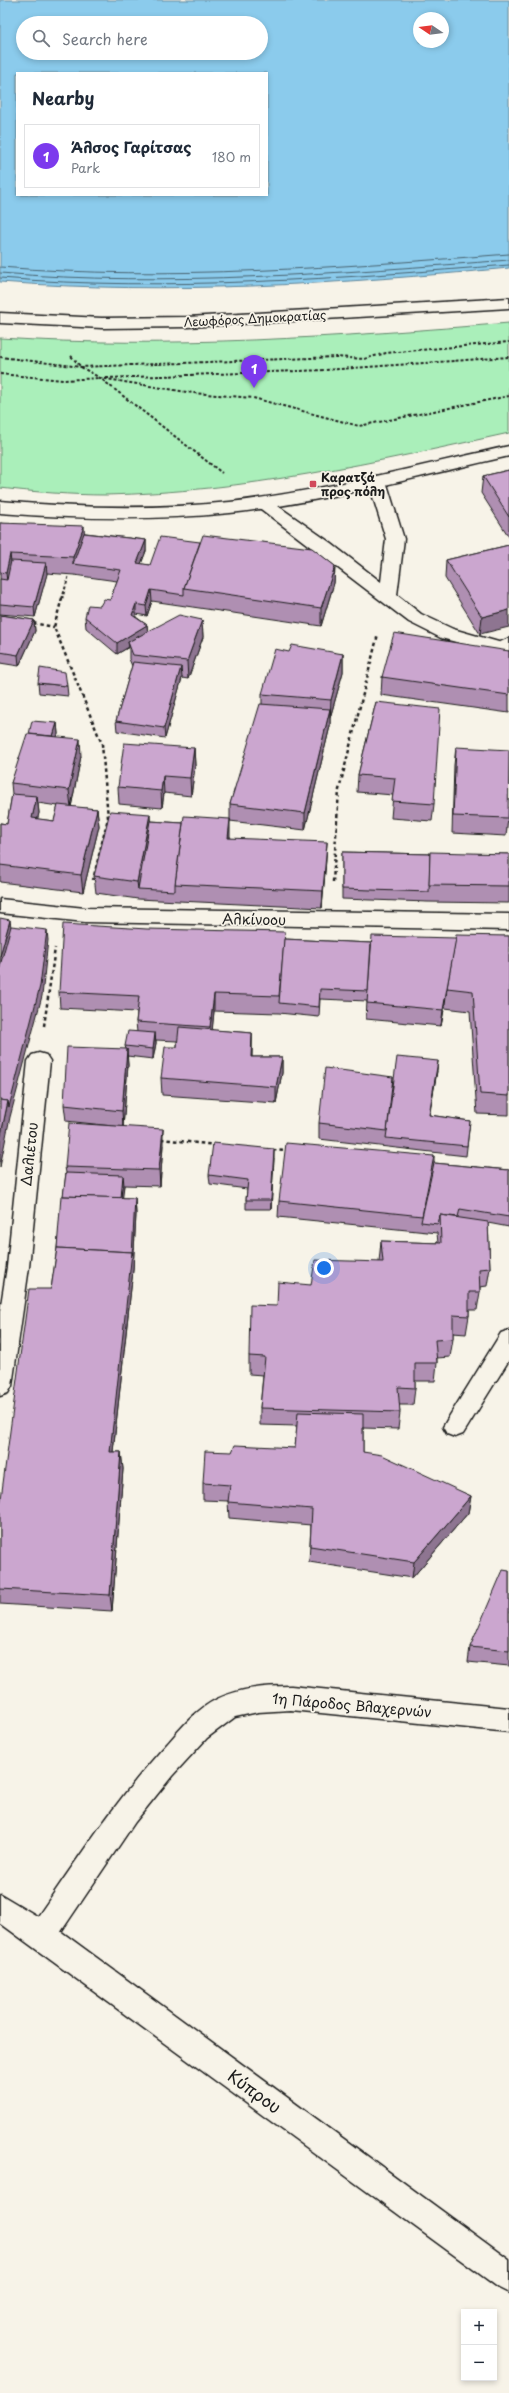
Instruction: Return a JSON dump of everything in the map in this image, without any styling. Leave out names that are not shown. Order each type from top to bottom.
[{"type":"street","name":"Λεωφόρος Δημοκρατίας","points":[[0,318],[102,323],[188,322],[509,303]]},
{"type":"street","points":[[0,507],[45,512],[138,514],[262,503],[377,481],[509,451]]},
{"type":"street","points":[[377,481],[395,539],[392,576],[388,597]]},
{"type":"street","points":[[262,503],[322,545],[415,618],[447,634],[507,648]]},
{"type":"street","name":"Αλκίνοου","points":[[0,906],[85,915],[509,922]]},
{"type":"street","name":"Δαλιέτου","points":[[0,1386],[18,1267],[40,1061]]},
{"type":"street","points":[[455,1427],[509,1340]]},
{"type":"street","name":"1η Πάροδος Βλαχερνών","points":[[42,1935],[136,1798],[155,1774],[206,1720],[226,1708],[267,1698],[291,1698],[509,1720]]},
{"type":"street","name":"Κύπρου","points":[[0,1907],[42,1935],[509,2278]]},
{"type":"path","points":[[0,357],[81,367],[336,357],[364,359],[386,354],[509,342]]},
{"type":"path","points":[[67,351],[81,367],[100,378],[262,503]]},
{"type":"path","points":[[0,374],[63,380],[325,370],[509,357]]},
{"type":"path","points":[[100,378],[193,393],[253,398],[359,426],[509,396]]},
{"type":"path","points":[[69,575],[54,627],[102,744],[108,818],[91,886]]},
{"type":"path","points":[[333,883],[339,790],[388,597]]},
{"type":"path","points":[[31,623],[54,627]]},
{"type":"path","points":[[40,1061],[55,946]]},
{"type":"path","points":[[156,1139],[219,1145]]},
{"type":"path","points":[[266,1149],[290,1152]]},
{"type":"green space","points":[[509,323],[509,433],[359,465],[259,482],[208,488],[157,493],[106,495],[53,493],[0,488],[0,338],[64,341],[191,342],[319,337]]},
{"type":"water","points":[[0,0],[509,0],[509,268],[319,283],[191,288],[127,288],[0,282]]},
{"type":"building","points":[[509,470],[509,517],[483,476]]},
{"type":"building","points":[[0,523],[84,526],[73,557],[10,554],[6,573],[0,572]]},
{"type":"building","points":[[84,533],[146,540],[137,563],[150,565],[160,537],[200,542],[184,588],[184,595],[151,590],[146,606],[136,604],[132,615],[147,625],[117,643],[85,617],[88,605],[100,606],[104,599],[110,600],[121,570],[73,564]]},
{"type":"building","points":[[203,535],[312,548],[335,566],[321,608],[184,588]]},
{"type":"building","points":[[509,545],[509,610],[482,617],[446,560]]},
{"type":"building","points":[[11,561],[46,563],[34,607],[0,604],[0,579],[7,580]]},
{"type":"building","points":[[0,615],[34,620],[18,655],[0,652]]},
{"type":"building","points":[[179,615],[202,620],[187,661],[133,655],[128,642]]},
{"type":"building","points":[[394,633],[509,651],[509,695],[382,677]]},
{"type":"building","points":[[292,645],[343,654],[331,700],[262,694],[275,649],[289,652]]},
{"type":"building","points":[[133,662],[181,667],[164,728],[116,721]]},
{"type":"building","points":[[40,668],[65,672],[67,686],[38,683]]},
{"type":"building","points":[[376,702],[440,709],[434,804],[392,801],[395,778],[358,775]]},
{"type":"building","points":[[260,704],[330,709],[305,813],[230,804]]},
{"type":"building","points":[[32,721],[57,723],[53,736],[29,734]]},
{"type":"building","points":[[27,734],[80,739],[69,790],[11,783]]},
{"type":"building","points":[[124,743],[194,748],[190,778],[163,776],[161,791],[118,787]]},
{"type":"building","points":[[456,747],[509,750],[508,818],[453,816]]},
{"type":"building","points":[[12,794],[37,796],[32,818],[54,821],[58,805],[97,809],[81,875],[0,865],[0,823],[7,824]]},
{"type":"building","points":[[110,811],[150,814],[137,882],[94,876]]},
{"type":"building","points":[[184,816],[230,819],[228,838],[327,842],[323,891],[175,884]]},
{"type":"building","points":[[150,821],[183,823],[175,891],[138,889]]},
{"type":"building","points":[[342,852],[430,854],[429,892],[342,889]]},
{"type":"building","points":[[430,852],[509,854],[509,886],[429,885]]},
{"type":"building","points":[[0,918],[10,920],[0,956]]},
{"type":"building","points":[[63,924],[147,929],[285,932],[279,996],[214,994],[210,1027],[136,1022],[139,996],[59,992]]},
{"type":"building","points":[[11,926],[47,930],[40,986],[9,1107],[8,1101],[0,1100],[0,966]]},
{"type":"building","points":[[456,935],[509,936],[509,1096],[480,1094],[473,991],[447,988]]},
{"type":"building","points":[[372,936],[456,938],[443,1010],[367,1003]]},
{"type":"building","points":[[284,939],[371,943],[368,991],[320,989],[319,1007],[279,1003]]},
{"type":"building","points":[[179,1027],[252,1033],[251,1057],[282,1057],[276,1087],[161,1078],[165,1047],[177,1047]]},
{"type":"building","points":[[128,1031],[155,1033],[153,1049],[125,1046]]},
{"type":"building","points":[[67,1047],[127,1049],[122,1111],[64,1105]]},
{"type":"building","points":[[397,1057],[438,1061],[429,1115],[470,1121],[467,1146],[386,1138]]},
{"type":"building","points":[[325,1068],[393,1077],[387,1131],[319,1123]]},
{"type":"building","points":[[0,1100],[8,1101],[0,1139]]},
{"type":"building","points":[[69,1123],[163,1129],[159,1170],[65,1167]]},
{"type":"building","points":[[213,1143],[274,1149],[271,1200],[246,1200],[248,1180],[209,1175]]},
{"type":"building","points":[[286,1143],[434,1156],[422,1216],[279,1201]]},
{"type":"building","points":[[434,1163],[509,1170],[509,1217],[460,1209],[458,1217],[440,1215],[438,1224],[421,1222]]},
{"type":"building","points":[[66,1173],[123,1175],[121,1198],[63,1196]]},
{"type":"building","points":[[61,1196],[135,1198],[132,1255],[132,1252],[57,1248]]},
{"type":"building","points":[[440,1215],[488,1222],[490,1268],[479,1269],[480,1292],[469,1292],[469,1316],[453,1315],[453,1339],[435,1340],[437,1363],[415,1363],[415,1388],[398,1387],[400,1412],[260,1408],[265,1357],[249,1356],[250,1305],[277,1306],[278,1282],[311,1285],[315,1260],[383,1262],[381,1241],[441,1243]]},
{"type":"building","points":[[57,1248],[132,1252],[110,1452],[121,1452],[110,1595],[0,1589],[0,1506],[29,1289],[51,1289]]},
{"type":"building","points":[[298,1412],[363,1414],[363,1452],[382,1455],[471,1496],[414,1562],[310,1546],[312,1509],[228,1502],[230,1485],[203,1483],[205,1451],[232,1452],[235,1445],[295,1448]]},
{"type":"building","points":[[503,1570],[509,1571],[509,1651],[470,1647]]},
{"type":"place","name":"Άλσος Γαρίτσας","points":[[254,388]]},
{"type":"place","name":"Καρατζά προς πόλη","points":[[313,484]]}]
